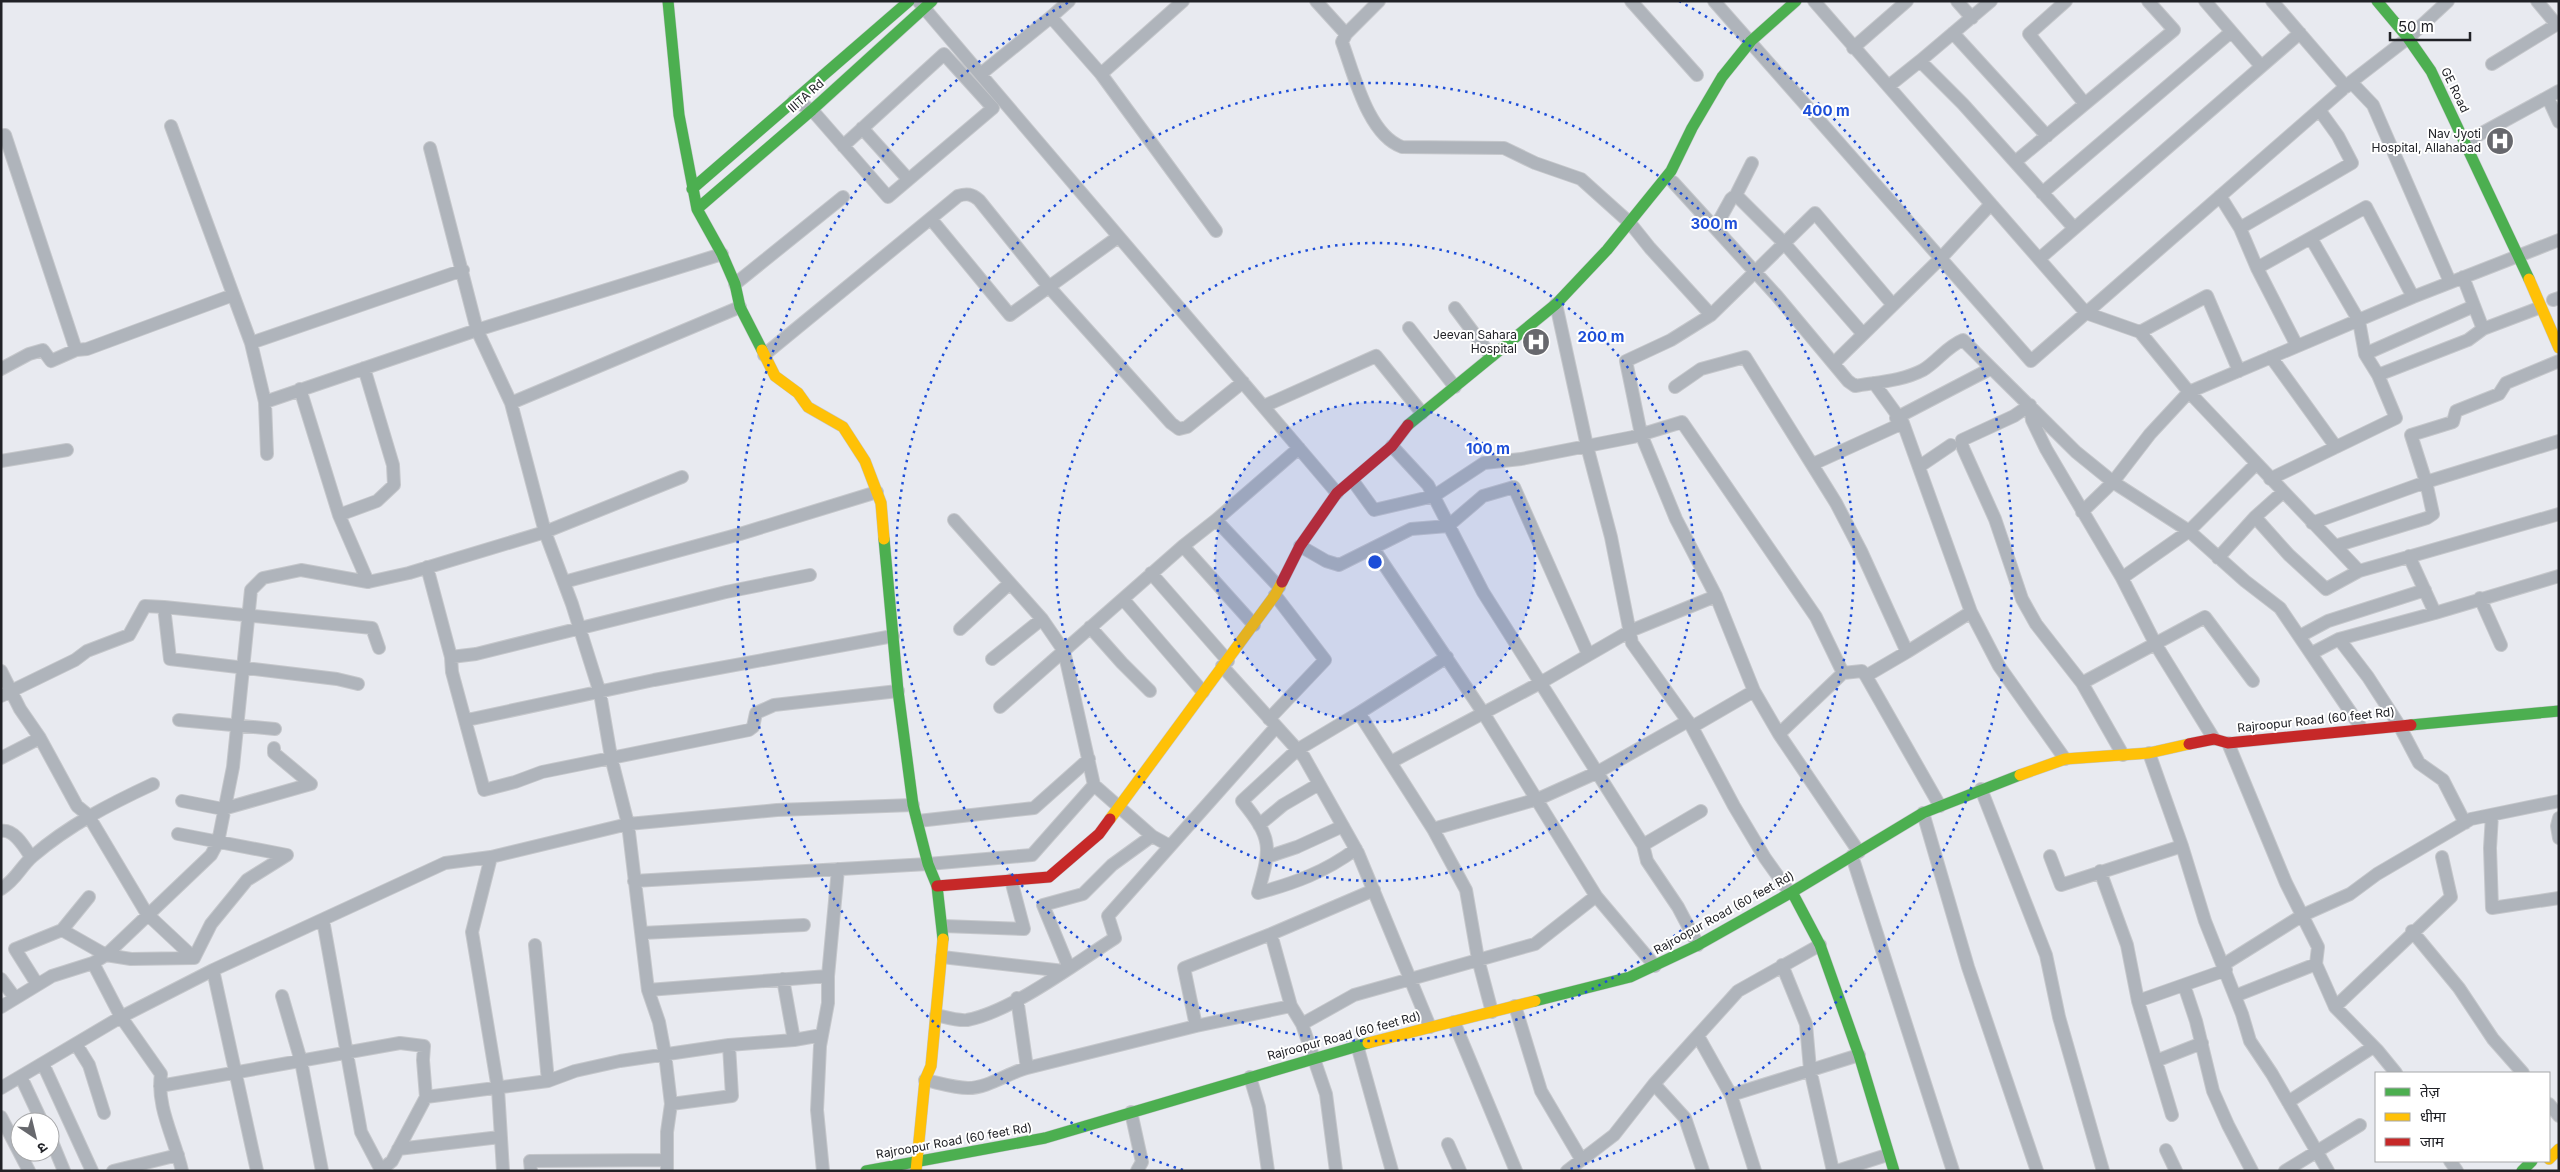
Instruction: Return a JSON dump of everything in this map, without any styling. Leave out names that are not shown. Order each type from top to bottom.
[{"type":"street","points":[[668,1],[679,115],[697,209],[722,254],[734,284],[740,307],[775,376],[798,393],[808,407],[844,427],[865,461],[881,503],[898,691],[913,804],[928,864],[938,886],[943,926],[942,957],[931,1066],[925,1080],[916,1166]]},
{"type":"street","name":"IIITA Rd","points":[[692,189],[908,1]]},
{"type":"street","points":[[982,73],[1069,1]]},
{"type":"street","points":[[1101,74],[1184,1]]},
{"type":"street","points":[[1316,1],[1346,34]]},
{"type":"street","points":[[1379,1],[1346,34],[1342,42],[1370,118],[1393,144],[1402,147],[1504,148],[1535,163],[1581,179],[1630,224],[1711,315]]},
{"type":"street","points":[[1631,1],[1697,75]]},
{"type":"street","points":[[1714,1],[2031,361],[2348,84],[2412,34],[2448,1]]},
{"type":"street","points":[[938,886],[1049,877],[1099,834],[1254,625],[1277,591],[1300,546],[1338,493],[1392,446],[1409,424],[1556,304],[1630,224],[1671,171],[1692,128],[1722,77],[1750,41],[1796,1]]},
{"type":"street","points":[[1814,1],[1853,48],[1890,85],[2086,313],[2140,332],[2189,392],[2270,480],[2359,572]]},
{"type":"street","points":[[1853,48],[1907,1]]},
{"type":"street","points":[[1957,1],[1972,18]]},
{"type":"street","points":[[1890,85],[1991,1]]},
{"type":"street","points":[[2066,1],[2029,34],[2085,104]]},
{"type":"street","points":[[2015,162],[2174,30],[2148,1]]},
{"type":"street","points":[[2205,1],[2261,66]]},
{"type":"street","points":[[2272,1],[2348,84],[2373,106],[2450,282]]},
{"type":"street","name":"GE Road","points":[[2377,1],[2412,34],[2440,66],[2523,254]]},
{"type":"street","name":"GE Road","points":[[2390,1],[2412,34],[2523,254]]},
{"type":"street","points":[[2492,64],[2557,24],[2537,1]]},
{"type":"street","points":[[925,3],[1118,237],[1338,493]]},
{"type":"street","name":"IIITA Rd","points":[[697,209],[812,110],[925,3]]},
{"type":"street","points":[[1051,17],[1101,74],[1216,231]]},
{"type":"street","points":[[2042,193],[2232,32]]},
{"type":"street","points":[[1953,33],[2047,136]]},
{"type":"street","points":[[2039,259],[2300,33]]},
{"type":"street","points":[[794,101],[812,110],[843,146],[888,197],[993,108],[944,54],[843,146]]},
{"type":"street","points":[[1920,61],[2074,228]]},
{"type":"street","points":[[2472,138],[2559,91]]},
{"type":"street","points":[[2548,98],[2559,122]]},
{"type":"street","points":[[2240,228],[2352,163],[2338,136],[2320,110]]},
{"type":"street","points":[[171,126],[251,343],[265,402],[267,454]]},
{"type":"street","points":[[862,128],[908,179]]},
{"type":"street","points":[[2,132],[76,350]]},
{"type":"street","points":[[430,148],[477,330],[511,403],[545,532],[564,582],[600,693],[611,757],[628,824],[648,990],[659,1022],[671,1104],[667,1132],[667,1165],[530,1161],[531,1171]]},
{"type":"street","points":[[1715,228],[1730,199],[1736,195],[1752,163]]},
{"type":"street","points":[[1673,182],[1755,272],[1848,381],[1855,386],[1905,378],[1924,369],[1950,346],[1963,340],[1990,369],[2076,452],[2113,482],[2189,530],[2218,558],[2280,608],[2362,729]]},
{"type":"street","points":[[764,355],[958,196],[973,195],[1048,287],[1171,423],[1180,429],[1187,427],[1243,382]]},
{"type":"street","points":[[1736,195],[1784,243],[1863,334]]},
{"type":"street","points":[[2220,196],[2240,228],[2257,268],[2297,346]]},
{"type":"street","points":[[734,284],[843,197]]},
{"type":"street","points":[[1834,363],[1941,258],[1991,204]]},
{"type":"street","points":[[2257,268],[2312,240],[2366,208],[2413,297]]},
{"type":"street","points":[[1893,304],[1815,213],[1711,315],[1672,340],[1626,360],[1641,434],[1676,519],[1716,596],[1754,691],[1779,734],[1856,854],[1953,1171]]},
{"type":"street","points":[[931,219],[1010,315],[1118,237]]},
{"type":"street","points":[[2270,480],[2396,418],[2378,375],[2365,354],[2359,321],[2312,240]]},
{"type":"street","points":[[2082,512],[2113,482],[2150,434],[2189,392],[2413,297],[2559,240]]},
{"type":"street","points":[[265,402],[477,330],[722,254]]},
{"type":"street","points":[[2523,254],[2559,334]]},
{"type":"street","points":[[2523,254],[2559,348]]},
{"type":"street","points":[[251,343],[463,270]]},
{"type":"street","points":[[2463,278],[2483,329]]},
{"type":"street","points":[[1,369],[29,354],[43,350],[51,361],[76,350],[86,349],[233,295]]},
{"type":"street","points":[[2140,332],[2208,296],[2239,370]]},
{"type":"street","points":[[1556,304],[1587,446],[1611,536],[1632,643],[1690,724],[1734,806],[1765,858],[1791,893],[1820,945],[1859,1055],[1894,1171]]},
{"type":"street","points":[[2365,354],[2474,306]]},
{"type":"street","points":[[511,403],[740,307]]},
{"type":"street","points":[[1455,308],[1491,356]]},
{"type":"street","points":[[2378,375],[2468,340],[2483,329],[2536,309]]},
{"type":"street","points":[[1409,328],[1455,387]]},
{"type":"street","points":[[1264,406],[1376,356],[1422,413]]},
{"type":"street","points":[[1675,387],[1701,369],[1745,357],[1812,464],[1861,551],[1907,652]]},
{"type":"street","points":[[2271,357],[2336,447]]},
{"type":"street","points":[[2335,546],[2427,518],[2433,514],[2426,482],[2411,434],[2453,422],[2456,411],[2499,394],[2506,382],[2559,361]]},
{"type":"street","points":[[339,515],[377,501],[394,485],[393,465],[364,368]]},
{"type":"street","points":[[1812,464],[1899,420],[1990,369]]},
{"type":"street","points":[[1874,383],[1899,420],[1920,466],[1971,612],[1999,666],[2065,760]]},
{"type":"street","points":[[300,389],[339,515],[368,582]]},
{"type":"street","points":[[2030,406],[2030,415],[2037,431],[2082,512],[2122,578],[2156,645],[2214,740]]},
{"type":"street","points":[[2030,406],[2014,416],[1962,440],[1963,448],[1995,520],[2022,599],[2036,624],[2082,683],[2122,756]]},
{"type":"street","points":[[1353,481],[1374,510],[1434,496],[1484,463],[1587,446],[1641,434],[1682,422],[1816,617],[1843,673]]},
{"type":"street","points":[[2312,523],[2426,482],[2559,441]]},
{"type":"street","points":[[1920,466],[1951,445]]},
{"type":"street","points":[[1392,446],[1428,485],[1483,592],[1643,845],[1648,861],[1678,907],[1698,945]]},
{"type":"street","points":[[1000,706],[1151,573],[1299,448]]},
{"type":"street","points":[[1,462],[67,450]]},
{"type":"street","points":[[2122,578],[2189,530],[2256,464]]},
{"type":"street","points":[[1,1007],[52,976],[93,963],[106,955],[147,914],[211,856],[218,842],[223,809],[233,767],[239,726],[247,616],[252,590],[263,578],[301,570],[368,582],[427,567],[545,532],[682,477]]},
{"type":"street","points":[[1300,546],[1326,561],[1339,565],[1410,529],[1448,526],[1483,496],[1514,487],[1588,654]]},
{"type":"street","points":[[564,582],[740,534],[877,492]]},
{"type":"street","points":[[2218,558],[2255,517],[2283,492]]},
{"type":"street","points":[[2255,517],[2289,554],[2326,589],[2359,572],[2559,514]]},
{"type":"street","points":[[954,520],[1042,619],[1064,651],[1094,785],[1152,836],[1170,846]]},
{"type":"street","points":[[936,1015],[965,1020],[997,1009],[1115,938],[1108,916],[1170,846],[1326,660],[1277,591],[1216,520]]},
{"type":"street","points":[[1183,546],[1254,625]]},
{"type":"street","points":[[1372,548],[1484,714],[1596,896],[1655,966]]},
{"type":"street","points":[[2409,556],[2435,613]]},
{"type":"street","points":[[427,567],[451,657],[452,672],[467,720],[484,790],[542,772],[748,730],[753,727],[756,713],[774,705],[898,691]]},
{"type":"street","points":[[1151,573],[1297,750],[1319,784],[1356,849],[1430,1027]]},
{"type":"street","points":[[451,657],[476,654],[726,592],[810,575]]},
{"type":"street","points":[[2312,653],[2339,639],[2559,576]]},
{"type":"street","points":[[960,629],[1010,583]]},
{"type":"street","points":[[2300,636],[2328,621],[2425,590]]},
{"type":"street","points":[[1391,762],[1540,684],[1630,631],[1716,596]]},
{"type":"street","points":[[1123,598],[1203,692]]},
{"type":"street","points":[[2480,598],[2500,645]]},
{"type":"street","points":[[6,693],[75,660],[87,651],[129,635],[145,606],[372,628],[379,648]]},
{"type":"street","points":[[164,607],[170,659],[336,678],[358,684]]},
{"type":"street","points":[[1866,676],[1971,612]]},
{"type":"street","points":[[2082,683],[2206,617],[2252,681]]},
{"type":"street","points":[[992,659],[1042,619]]},
{"type":"street","points":[[1090,627],[1150,691]]},
{"type":"street","points":[[467,720],[654,680],[893,636]]},
{"type":"street","points":[[2339,639],[2368,677],[2399,725],[2419,763],[2444,780],[2465,823]]},
{"type":"street","points":[[1356,849],[1339,862],[1298,883],[1258,893],[1267,857],[1268,840],[1242,801],[1297,750],[1447,657]]},
{"type":"street","points":[[1,671],[6,693],[40,738],[77,806],[88,815],[147,914],[194,958]]},
{"type":"street","points":[[1779,734],[1843,673],[1862,671],[1940,806]]},
{"type":"street","points":[[1433,829],[1538,799],[1596,773],[1754,691]]},
{"type":"street","name":"Rajroopur Road (60 feet Rd)","points":[[866,1171],[916,1166],[1045,1138],[1358,1045],[1630,976],[1698,945],[1791,893],[1923,813],[1981,789],[2065,760],[2122,756],[2214,740],[2228,743],[2559,711]]},
{"type":"street","points":[[1359,713],[1433,829],[1466,890],[1478,959],[1492,1012]]},
{"type":"street","points":[[179,720],[274,729]]},
{"type":"street","points":[[1,758],[40,738]]},
{"type":"street","points":[[2228,743],[2286,883],[2318,946],[2316,964],[2335,1007],[2395,1072]]},
{"type":"street","points":[[182,801],[223,809],[311,784],[274,753],[274,748]]},
{"type":"street","points":[[2149,752],[2182,846],[2205,921],[2235,996],[2250,1041],[2318,1151],[2328,1171]]},
{"type":"street","points":[[918,821],[1034,808],[1089,759]]},
{"type":"street","points":[[1,889],[13,882],[31,857],[88,815],[152,784]]},
{"type":"street","points":[[1259,825],[1283,806],[1319,784]]},
{"type":"street","points":[[634,881],[928,864],[1032,855],[1094,785]]},
{"type":"street","points":[[1981,789],[2046,955],[2059,1017],[2102,1171]]},
{"type":"street","points":[[2138,1001],[2184,985],[2224,968],[2303,915],[2350,894],[2377,874],[2465,823],[2492,815],[2559,801]]},
{"type":"street","points":[[1,1088],[121,1017],[213,970],[445,863],[491,858],[628,824],[777,810],[913,804]]},
{"type":"street","points":[[1643,845],[1701,811]]},
{"type":"street","points":[[1923,813],[1968,967],[2037,1171]]},
{"type":"street","points":[[2492,815],[2490,848],[2492,908],[2559,898]]},
{"type":"street","points":[[2559,818],[2559,838]]},
{"type":"street","points":[[1267,857],[1297,847],[1343,826]]},
{"type":"street","points":[[1,831],[7,830],[14,835],[31,857]]},
{"type":"street","points":[[178,834],[287,856],[247,880],[210,924],[194,958]]},
{"type":"street","points":[[1066,969],[1044,905],[1083,894],[1112,865],[1152,836]]},
{"type":"street","points":[[2050,856],[2061,885],[2182,846]]},
{"type":"street","points":[[2335,1007],[2412,931],[2451,897],[2442,857]]},
{"type":"street","points":[[491,858],[472,932],[498,1089],[503,1171]]},
{"type":"street","points":[[822,1171],[817,1110],[822,1035],[828,1003],[828,976],[838,869]]},
{"type":"street","points":[[2100,871],[2126,945],[2138,1001],[2172,1115]]},
{"type":"street","points":[[943,926],[1024,929],[1011,880]]},
{"type":"street","points":[[1196,1026],[1184,968],[1271,934],[1374,890]]},
{"type":"street","points":[[1302,1024],[1354,995],[1535,944],[1596,896]]},
{"type":"street","points":[[37,984],[15,949],[62,930],[89,897]]},
{"type":"street","points":[[160,1086],[236,1074],[301,1062],[347,1053],[400,1043],[424,1046],[422,1060],[426,1097],[392,1161],[381,1170],[361,1132],[347,1053],[323,920]]},
{"type":"street","points":[[642,934],[804,925]]},
{"type":"street","points":[[62,930],[106,955],[131,959],[194,958]]},
{"type":"street","points":[[2412,931],[2458,988],[2493,1039],[2522,1072]]},
{"type":"street","points":[[1271,934],[1291,1006],[1302,1024],[1326,1094],[1336,1171]]},
{"type":"street","points":[[535,945],[548,1081]]},
{"type":"street","points":[[1567,1171],[1614,1134],[1654,1084],[1738,990],[1820,945]]},
{"type":"street","points":[[942,957],[1066,969]]},
{"type":"street","points":[[93,963],[121,1017],[161,1074],[160,1086],[166,1120],[182,1171]]},
{"type":"street","points":[[2235,996],[2316,964]]},
{"type":"street","points":[[1782,965],[1806,1024],[1810,1070],[1833,1171]]},
{"type":"street","points":[[213,970],[257,1171]]},
{"type":"street","points":[[648,990],[828,976]]},
{"type":"street","points":[[1,979],[15,998]]},
{"type":"street","points":[[783,979],[794,1040]]},
{"type":"street","points":[[2184,985],[2202,1044],[2213,1091],[2252,1171]]},
{"type":"street","points":[[282,996],[301,1062],[322,1171]]},
{"type":"street","points":[[1017,998],[1027,1068]]},
{"type":"street","points":[[925,1080],[968,1088],[999,1080],[1012,1072],[1027,1068],[1196,1026],[1291,1006]]},
{"type":"street","points":[[1516,1006],[1541,1091],[1581,1159]]},
{"type":"street","points":[[1454,1022],[1516,1171]]},
{"type":"street","points":[[426,1097],[548,1081],[584,1069],[665,1054],[729,1045],[794,1040],[822,1035]]},
{"type":"street","points":[[1698,1036],[1731,1095],[1755,1171]]},
{"type":"street","points":[[76,1044],[89,1065],[104,1113]]},
{"type":"street","points":[[2156,1060],[2202,1044]]},
{"type":"street","points":[[671,1104],[732,1096],[729,1045]]},
{"type":"street","points":[[1358,1045],[1392,1171]]},
{"type":"street","points":[[2288,1102],[2373,1047]]},
{"type":"street","points":[[1731,1095],[1859,1055]]},
{"type":"street","points":[[43,1064],[92,1171]]},
{"type":"street","points":[[1250,1076],[1259,1106],[1268,1171]]},
{"type":"street","points":[[20,1077],[37,1112]]},
{"type":"street","points":[[1654,1084],[1685,1118],[1703,1171]]},
{"type":"street","points":[[2550,1105],[2559,1116]]},
{"type":"street","points":[[1131,1112],[1142,1162],[1137,1171]]},
{"type":"street","points":[[1,1118],[29,1171]]},
{"type":"street","points":[[2285,1171],[2360,1125]]},
{"type":"street","points":[[398,1149],[500,1137]]},
{"type":"street","points":[[1448,1144],[1460,1171]]},
{"type":"street","points":[[2166,1150],[2176,1171]]},
{"type":"street","points":[[114,1171],[178,1155]]},
{"type":"street","points":[[1837,1171],[1888,1155]]},
{"type":"street","points":[[2522,1171],[2531,1162]]},
{"type":"street","points":[[2537,1171],[2546,1162]]},
{"type":"traffic: fast","points":[[668,1],[679,115],[697,209],[722,254],[735,284],[740,307],[762,350]]},
{"type":"traffic: fast","points":[[692,189],[909,1]]},
{"type":"traffic: fast","points":[[697,209],[812,110],[932,1]]},
{"type":"traffic: fast","points":[[1408,425],[1556,304],[1607,250],[1671,171],[1692,128],[1722,77],[1751,41],[1796,1]]},
{"type":"traffic: fast","points":[[2377,1],[2408,38],[2431,71],[2529,279]]},
{"type":"traffic: fast","points":[[884,539],[898,691],[913,805],[928,864],[937,886],[943,939]]},
{"type":"traffic: fast","points":[[2411,725],[2559,711]]},
{"type":"traffic: fast","points":[[1535,1001],[1630,977],[1698,945],[1792,892],[1923,813],[2020,775]]},
{"type":"traffic: fast","points":[[1792,892],[1820,945],[1859,1055],[1894,1171]]},
{"type":"traffic: fast","points":[[866,1171],[1045,1138],[1368,1043]]},
{"type":"traffic: fast","points":[[2522,1171],[2531,1162]]},
{"type":"traffic: slow","points":[[2529,279],[2559,348]]},
{"type":"traffic: slow","points":[[762,350],[775,376],[798,393],[808,407],[843,427],[865,461],[881,503],[884,539]]},
{"type":"traffic: slow","points":[[1110,819],[1275,595],[1282,582]]},
{"type":"traffic: slow","points":[[2020,775],[2065,759],[2149,753],[2189,744]]},
{"type":"traffic: slow","points":[[916,1171],[925,1080],[931,1066],[943,939]]},
{"type":"traffic: slow","points":[[1368,1043],[1535,1001]]},
{"type":"traffic: slow","points":[[2550,1158],[2559,1149]]},
{"type":"traffic: jam","points":[[1282,582],[1300,546],[1337,493],[1392,446],[1408,425]]},
{"type":"traffic: jam","points":[[2189,744],[2214,739],[2228,743],[2411,725]]},
{"type":"traffic: jam","points":[[937,886],[1049,877],[1099,834],[1110,819]]},
{"type":"place","name":"Nav Jyoti Hospital, Allahabad","points":[[2500,141]]},
{"type":"place","name":"Jeevan Sahara Hospital","points":[[1536,342]]}]
